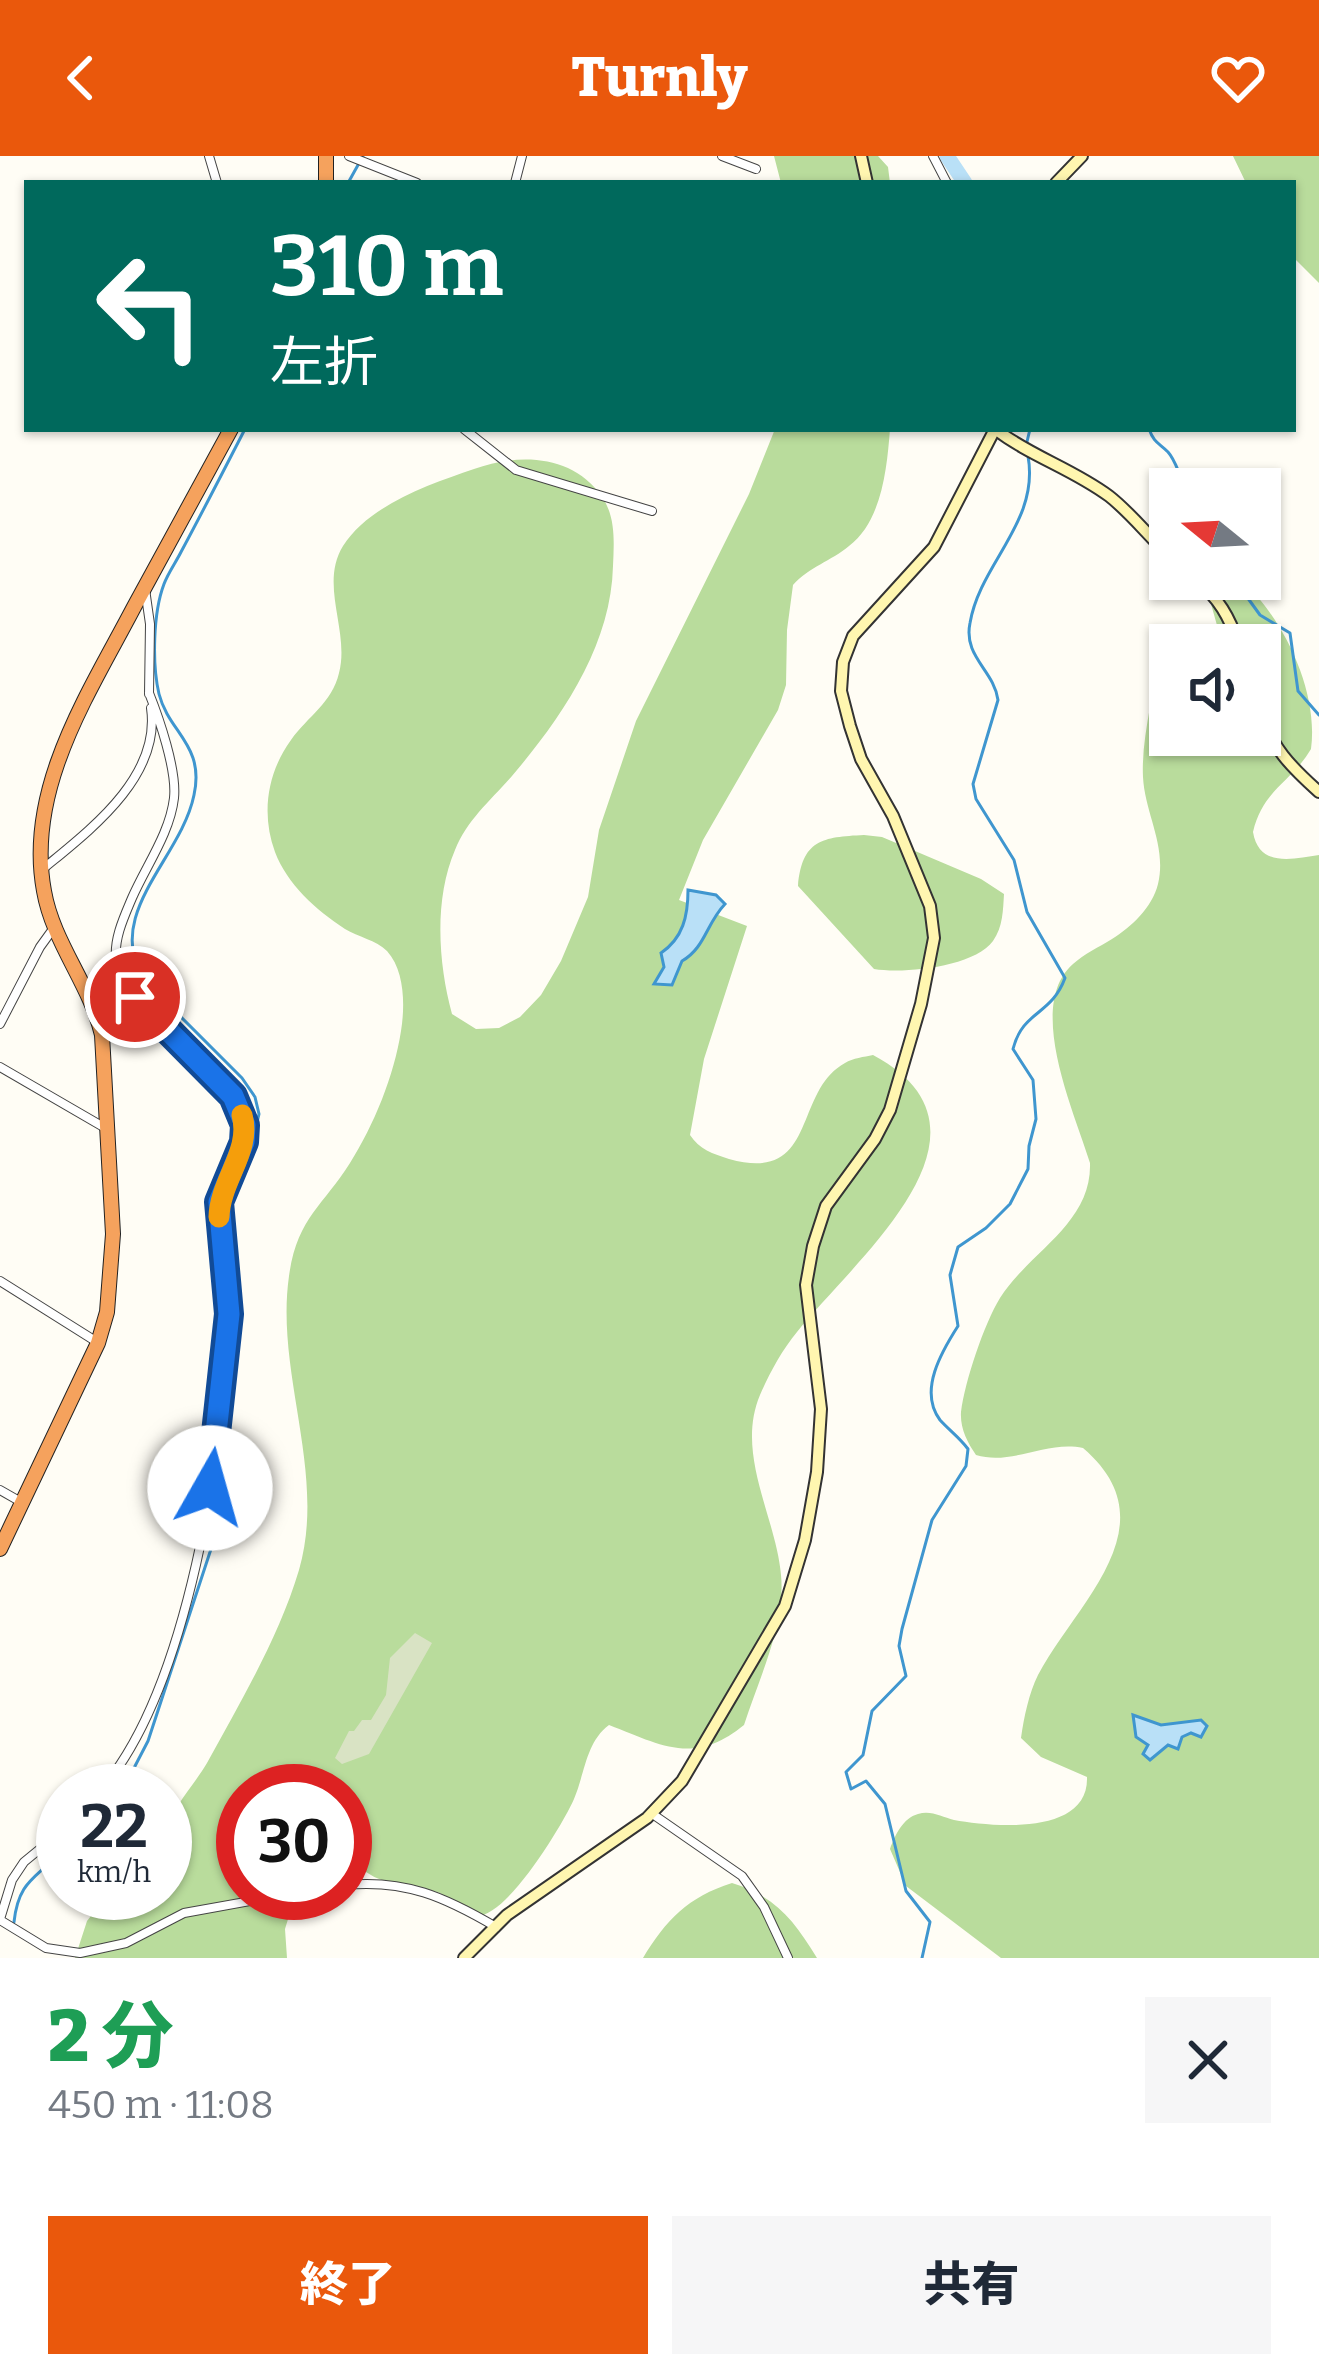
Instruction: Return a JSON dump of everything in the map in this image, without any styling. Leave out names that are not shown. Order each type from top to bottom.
[{"type":"highway","points":[[0,1550],[98,1343],[112,1274],[102,1035],[96,1010],[54,928],[42,870],[42,816],[79,710],[229,432]]},
{"type":"street","points":[[722,156],[756,169]]},
{"type":"street","points":[[1059,180],[1082,156]]},
{"type":"street","points":[[356,159],[409,180]]},
{"type":"street","points":[[468,432],[509,466],[652,512]]},
{"type":"street","points":[[464,1958],[496,1927],[651,1813],[682,1781],[785,1606],[805,1540],[817,1472],[821,1409],[806,1285],[813,1246],[826,1206],[875,1139],[890,1110],[921,1004],[934,938],[930,906],[850,726],[841,691],[843,662],[853,636],[934,547],[993,432]]},
{"type":"street","points":[[1000,432],[1063,465],[1112,498],[1149,535]]},
{"type":"street","points":[[42,870],[121,797],[151,739],[145,587]]},
{"type":"street","points":[[119,1764],[152,1702],[206,1525],[226,1354],[228,1279],[219,1202],[246,1133],[233,1096],[135,997],[116,962],[117,938],[127,909],[163,835],[174,800],[172,773],[149,693]]},
{"type":"street","points":[[1280,756],[1319,792]]},
{"type":"street","points":[[0,1024],[54,928]]},
{"type":"street","points":[[0,1067],[107,1129]]},
{"type":"street","points":[[0,1281],[98,1343]]},
{"type":"street","points":[[0,1490],[22,1503]]},
{"type":"street","points":[[651,1813],[742,1876],[764,1907],[788,1958]]},
{"type":"street","points":[[36,1853],[12,1880],[6,1922],[46,1948],[80,1953],[126,1943],[184,1913],[216,1907]]},
{"type":"street","points":[[372,1884],[399,1884],[454,1904],[496,1927]]},
{"type":"green space","points":[[774,156],[878,156],[888,167],[890,180],[780,180]]},
{"type":"green space","points":[[1233,156],[1319,156],[1319,283],[1296,260],[1296,180],[1245,180]]},
{"type":"green space","points":[[774,432],[890,432],[884,477],[869,523],[849,546],[793,585],[786,685],[778,710],[703,840],[679,900],[747,926],[704,1059],[690,1135],[702,1147],[729,1159],[758,1163],[778,1159],[801,1131],[828,1076],[848,1061],[873,1055],[913,1086],[929,1120],[927,1157],[910,1194],[884,1232],[791,1339],[760,1395],[754,1417],[754,1463],[778,1553],[781,1594],[770,1651],[744,1725],[709,1745],[677,1748],[609,1725],[595,1740],[574,1799],[532,1869],[502,1903],[475,1916],[437,1892],[372,1876],[372,1764],[216,1764],[216,1920],[288,1920],[287,1958],[75,1958],[88,1920],[192,1920],[192,1785],[270,1644],[291,1595],[306,1534],[304,1460],[289,1350],[289,1276],[305,1226],[350,1163],[375,1116],[393,1065],[403,1011],[393,959],[383,947],[345,929],[304,895],[280,864],[268,823],[276,766],[291,740],[331,693],[339,673],[341,641],[334,576],[343,546],[368,519],[402,498],[508,461],[544,461],[576,472],[602,497],[610,513],[614,539],[610,596],[581,679],[549,730],[466,829],[448,869],[441,910],[444,974],[452,1014],[476,1029],[499,1028],[520,1017],[541,995],[561,961],[588,897],[599,830],[636,721],[749,494]]},
{"type":"green space","points":[[1210,600],[1260,600],[1277,624],[1217,624]]},
{"type":"green space","points":[[1281,631],[1303,679],[1312,726],[1311,749],[1263,806],[1253,832],[1256,843],[1270,856],[1319,855],[1319,1958],[1001,1958],[906,1886],[890,1849],[904,1823],[918,1814],[992,1825],[1036,1823],[1073,1810],[1083,1796],[1087,1777],[1041,1757],[1021,1738],[1038,1675],[1108,1563],[1118,1535],[1119,1506],[1108,1477],[1083,1448],[1056,1447],[989,1458],[976,1455],[965,1435],[961,1412],[976,1353],[1000,1298],[1070,1220],[1088,1184],[1090,1163],[1058,1061],[1053,1006],[1059,983],[1073,964],[1133,923],[1158,884],[1160,856],[1145,791],[1149,714],[1149,756],[1281,756]]},
{"type":"green space","points":[[864,835],[882,837],[981,879],[1004,894],[1001,924],[993,941],[955,963],[874,969],[798,886],[804,859],[817,844]]},
{"type":"green space","points":[[415,1633],[432,1643],[369,1754],[342,1764],[335,1758],[349,1731],[362,1720],[371,1720],[386,1695],[390,1658]]},
{"type":"green space","points":[[732,1883],[782,1911],[817,1958],[643,1958],[680,1912],[703,1895]]},
{"type":"water","points":[[688,890],[716,895],[725,904],[696,949],[682,961],[672,985],[654,984],[664,967],[661,953],[683,926]]},
{"type":"water","points":[[1133,1715],[1161,1725],[1201,1720],[1207,1726],[1201,1737],[1191,1733],[1182,1737],[1178,1749],[1168,1745],[1150,1760],[1143,1754],[1148,1745],[1136,1737]]},
{"type":"waterway","points":[[350,180],[363,156]]},
{"type":"waterway","points":[[947,156],[963,180]]},
{"type":"waterway","points":[[136,1764],[148,1741],[211,1549],[240,1297],[228,1209],[259,1114],[255,1097],[242,1078],[143,979],[133,954],[139,908],[186,819],[196,778],[190,751],[159,694],[155,639],[160,596],[168,576],[243,432]]},
{"type":"waterway","points":[[1026,446],[1029,432]]},
{"type":"waterway","points":[[1151,432],[1176,468]]},
{"type":"waterway","points":[[922,1958],[930,1922],[906,1891],[885,1804],[866,1781],[851,1789],[846,1772],[863,1755],[872,1711],[906,1676],[899,1646],[932,1520],[966,1466],[968,1449],[940,1420],[931,1397],[935,1372],[958,1326],[950,1275],[958,1247],[1010,1204],[1028,1169],[1036,1119],[1033,1080],[1013,1049],[1023,1027],[1052,1000],[1065,978],[1027,912],[1014,860],[976,799],[973,784],[998,700],[971,645],[970,623],[985,581],[1025,502],[1028,456]]},
{"type":"waterway","points":[[1249,600],[1260,615],[1290,633],[1298,691],[1319,715]]},
{"type":"waterway","points":[[14,1922],[20,1896],[36,1876]]},
{"type":"slow traffic","points":[[219,1217],[224,1184],[244,1142],[242,1115]]},
{"type":"route","points":[[135,997],[233,1096],[245,1125],[244,1142],[219,1202],[229,1314],[210,1488]]}]
